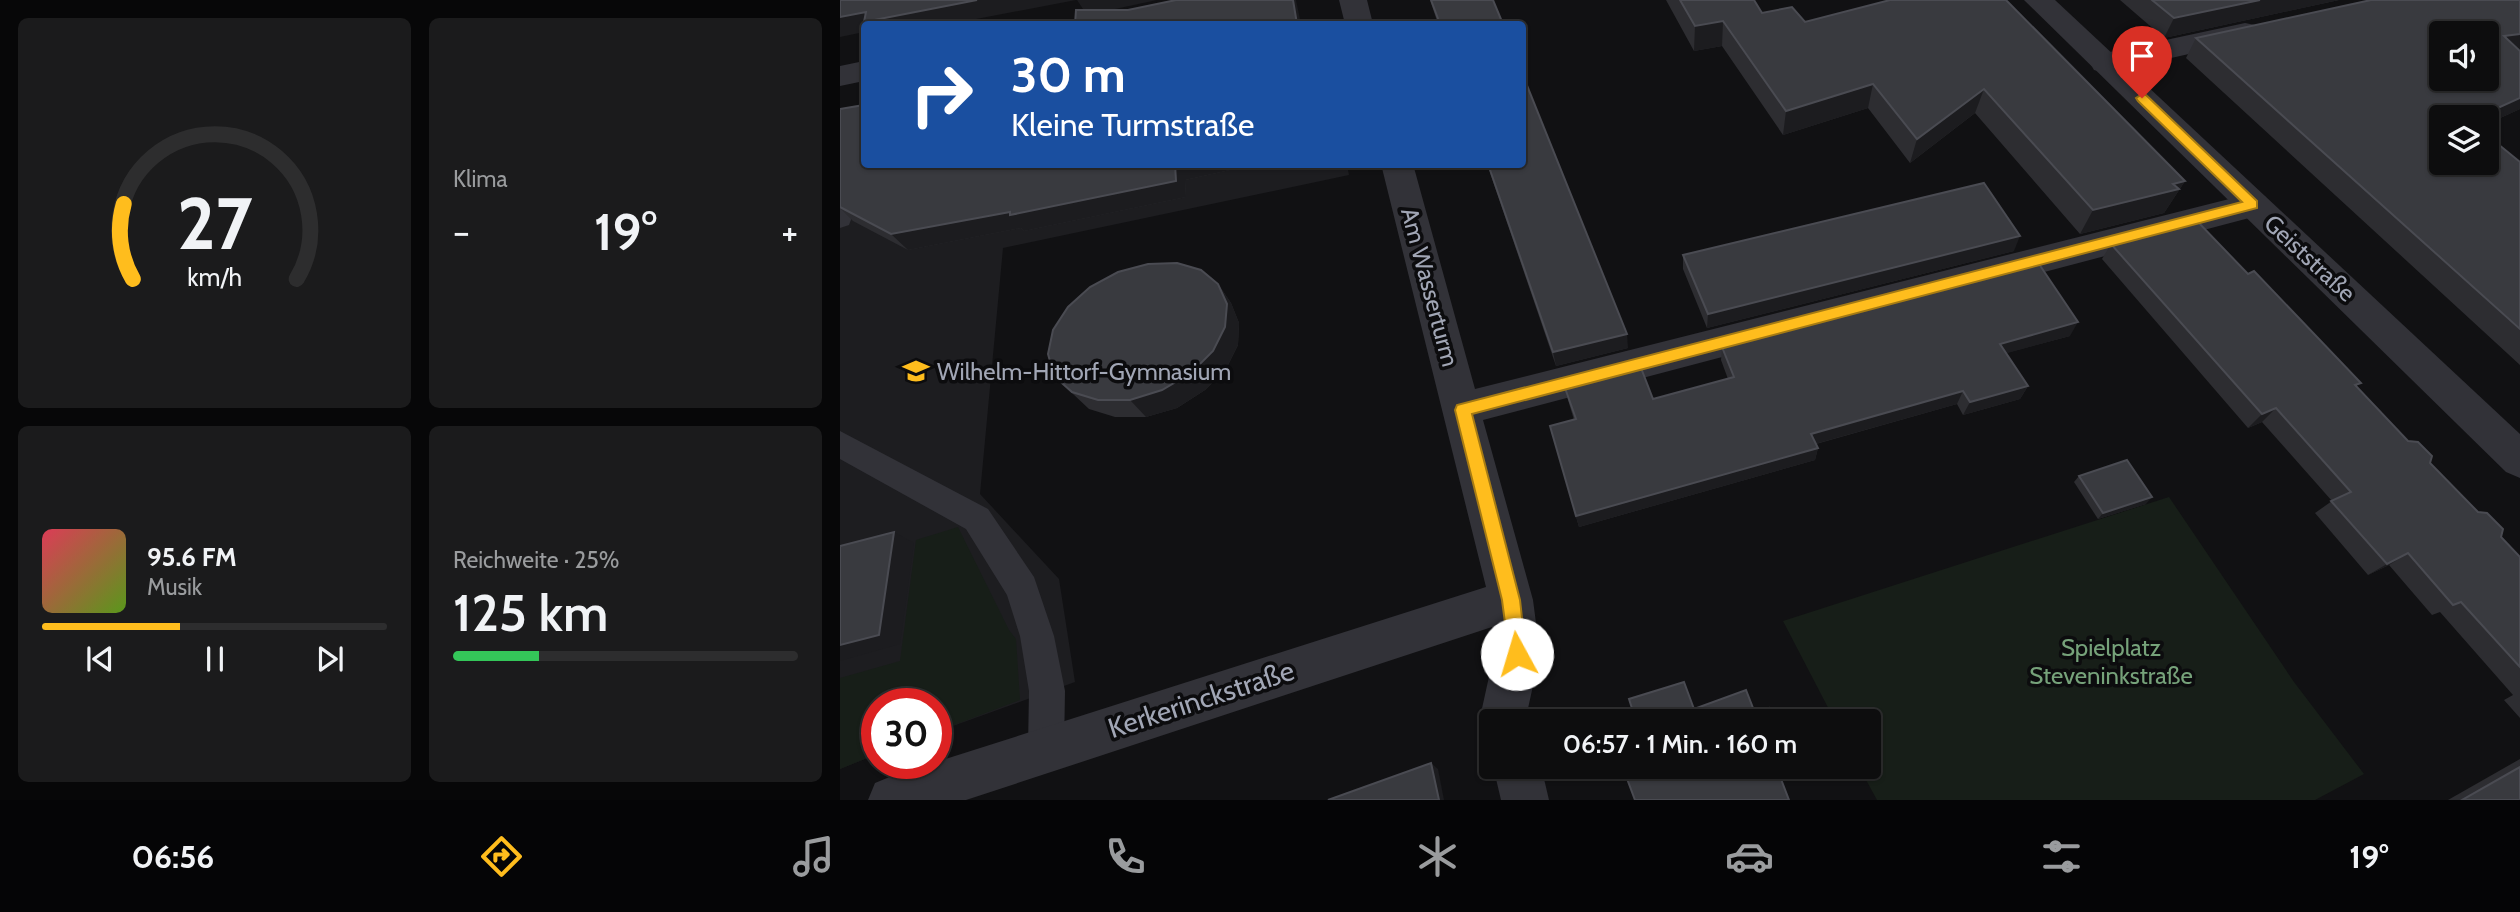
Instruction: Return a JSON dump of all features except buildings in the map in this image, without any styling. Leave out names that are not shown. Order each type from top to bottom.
[{"type":"street","points":[[1353,0],[1358,21]]},
{"type":"street","name":"Geiststraße","points":[[2038,0],[2520,460]]},
{"type":"street","points":[[2105,63],[2268,26]]},
{"type":"street","points":[[840,76],[861,72]]},
{"type":"street","name":"Am Wasserturm","points":[[1398,168],[1511,600],[1517,654],[1505,709]]},
{"type":"street","points":[[1463,410],[2253,205]]},
{"type":"street","name":"Kerkerinckstraße","points":[[892,800],[1046,748],[1511,600]]},
{"type":"street","points":[[1520,779],[1525,800]]},
{"type":"lane","points":[[840,443],[977,519],[1022,588],[1037,636],[1047,691],[1046,748]]},
{"type":"shaded area","name":"Wilhelm-Hittorf-Gymnasium","points":[[840,118],[861,158],[861,168],[1348,168],[1349,175],[1003,248],[980,494],[1059,579],[1075,682],[952,726],[952,688],[861,688],[861,760],[840,769]]},
{"type":"green space","name":"Spielplatz Steveninkstraße","points":[[2169,497],[2294,682],[2364,774],[2315,800],[1877,800],[1866,779],[1881,779],[1881,709],[1829,709],[1783,621]]},
{"type":"green space","points":[[958,527],[1016,639],[1020,700],[952,726],[952,688],[861,688],[861,760],[840,769],[840,678],[900,661],[916,540]]},
{"type":"place","name":"Wilhelm-Hittorf-Gymnasium","points":[[916,371]]},
{"type":"route","points":[[1517,654],[1511,600],[1463,410],[2253,205],[2142,98]]}]
